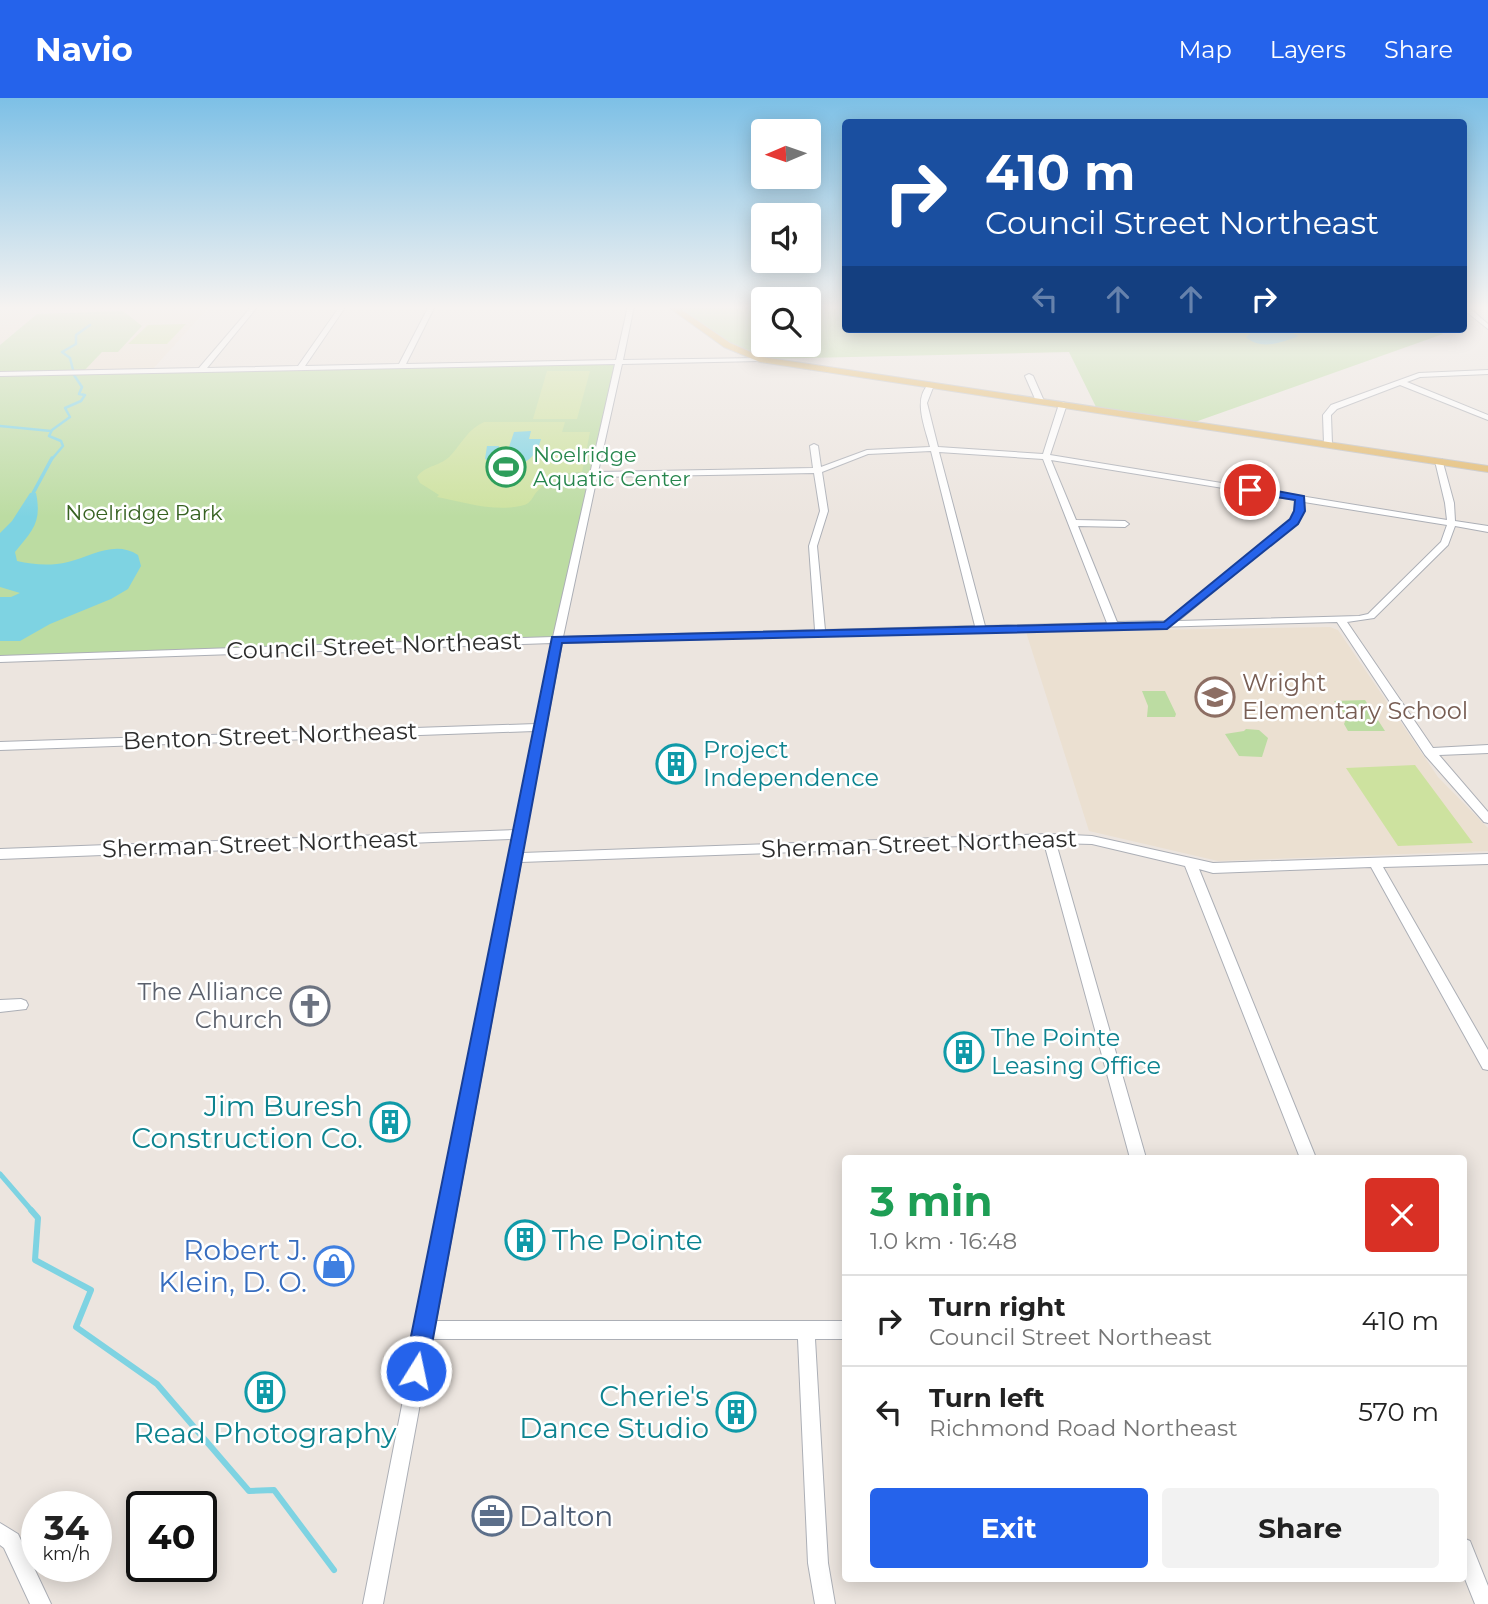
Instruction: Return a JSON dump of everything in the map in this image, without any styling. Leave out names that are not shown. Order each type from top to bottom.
[{"type":"main road","points":[[873,376],[1488,469]]},
{"type":"street","points":[[373,1604],[423,1330],[557,640],[616,376]]},
{"type":"street","points":[[1029,376],[1040,401]]},
{"type":"street","points":[[1328,444],[1327,415],[1334,407],[1417,376]]},
{"type":"street","points":[[1400,382],[1488,418]]},
{"type":"street","points":[[930,385],[923,403],[981,630]]},
{"type":"street","points":[[1063,404],[1046,457],[1114,626]]},
{"type":"street","points":[[814,446],[824,511],[813,547],[820,634]]},
{"type":"street","points":[[594,475],[818,470],[836,467],[871,452],[978,451],[1046,457],[1488,529]]},
{"type":"street","points":[[1438,461],[1453,522]]},
{"type":"street","points":[[1167,625],[1294,521],[1300,511],[1300,498]]},
{"type":"street","name":"Council Street Northeast","points":[[0,659],[557,640],[1340,621],[1371,616],[1444,543],[1451,533],[1453,522]]},
{"type":"street","points":[[1073,523],[1125,524]]},
{"type":"street","points":[[1340,621],[1429,752],[1457,788],[1488,818]]},
{"type":"street","name":"Benton Street Northeast","points":[[0,746],[540,727]]},
{"type":"street","points":[[1429,752],[1488,749]]},
{"type":"street","name":"Sherman Street Northeast","points":[[0,854],[520,834]]},
{"type":"street","points":[[1049,838],[1137,1155]]},
{"type":"street","name":"Sherman Street Northeast","points":[[516,858],[1049,838],[1092,840],[1213,868],[1488,859]]},
{"type":"street","points":[[1190,863],[1307,1155]]},
{"type":"street","points":[[1375,864],[1488,1063]]},
{"type":"street","points":[[0,1006],[21,1005]]},
{"type":"street","points":[[423,1330],[842,1331]]},
{"type":"street","points":[[806,1330],[818,1563],[825,1604]]},
{"type":"street","points":[[0,1533],[11,1541],[41,1604]]},
{"type":"street","points":[[1467,1558],[1485,1604]]},
{"type":"shaded area","name":"Wright Elementary School","points":[[1330,627],[1338,630],[1438,777],[1488,828],[1488,851],[1218,861],[1089,831],[1026,632]]},
{"type":"green space","name":"Noelridge Park","points":[[0,376],[616,376],[557,640],[0,659]]},
{"type":"green space","points":[[545,376],[589,376],[577,419],[533,419]]},
{"type":"green space","points":[[1081,376],[1324,376],[1195,422],[1097,409]]},
{"type":"green space","name":"Noelridge Aquatic Center","points":[[484,422],[565,422],[562,432],[590,432],[582,472],[568,473],[550,480],[527,504],[514,507],[480,506],[437,497],[439,495],[420,483],[417,477],[424,470],[447,459],[469,432]]},
{"type":"green space","points":[[1142,691],[1165,691],[1175,717],[1147,717],[1148,706]]},
{"type":"green space","points":[[1365,700],[1385,731],[1348,731],[1344,724],[1347,717],[1334,701]]},
{"type":"green space","points":[[1246,729],[1259,730],[1268,738],[1262,757],[1239,756],[1225,734]]},
{"type":"green space","points":[[1415,765],[1473,843],[1398,846],[1346,768]]},
{"type":"water","points":[[531,431],[529,439],[541,439],[533,456],[527,461],[511,466],[485,459],[487,446],[499,446],[498,452],[517,452],[508,450],[514,432]]},
{"type":"water","points":[[30,493],[36,493],[37,519],[15,552],[17,561],[55,564],[121,549],[138,555],[141,566],[128,589],[111,599],[50,624],[20,641],[0,641],[0,597],[11,597],[20,593],[0,587],[0,533],[12,521]]},
{"type":"waterway","points":[[51,460],[63,446],[61,441],[49,436],[52,430],[70,417],[65,408],[81,401],[85,395],[79,394],[82,387],[75,376]]},
{"type":"waterway","points":[[0,426],[51,431]]},
{"type":"waterway","points":[[31,497],[52,458]]},
{"type":"waterway","points":[[0,1174],[32,1211]]},
{"type":"waterway","points":[[31,1210],[38,1218],[35,1260],[91,1290],[76,1327],[157,1384],[249,1491],[274,1490],[334,1570]]},
{"type":"place","name":"Noelridge Aquatic Center","points":[[506,467]]},
{"type":"place","name":"Wright Elementary School","points":[[1215,697]]},
{"type":"place","name":"Project Independence","points":[[676,764]]},
{"type":"place","name":"The Alliance Church","points":[[310,1006]]},
{"type":"place","name":"The Pointe Leasing Office","points":[[964,1052]]},
{"type":"place","name":"Jim Buresh Construction Co.","points":[[390,1122]]},
{"type":"place","name":"The Pointe","points":[[525,1240]]},
{"type":"place","name":"Robert J. Klein, D. O.","points":[[334,1266]]},
{"type":"place","name":"Read Photography","points":[[265,1392]]},
{"type":"place","name":"Cherie's Dance Studio","points":[[736,1412]]},
{"type":"place","name":"Dalton","points":[[492,1516]]},
{"type":"route","points":[[416,1371],[557,640],[1167,625],[1294,521],[1300,511],[1300,498],[1250,490]]}]
